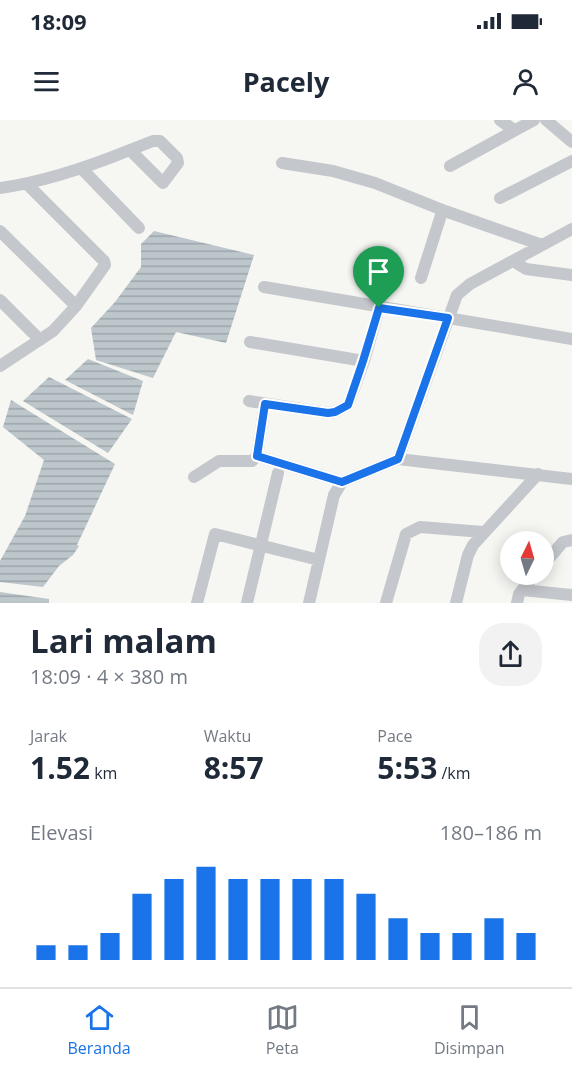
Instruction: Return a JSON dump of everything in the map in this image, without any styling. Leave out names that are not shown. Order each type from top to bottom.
[{"type":"street","points":[[500,120],[514,130]]},
{"type":"street","points":[[450,166],[534,120]]},
{"type":"street","points":[[546,120],[572,142]]},
{"type":"street","points":[[0,188],[27,184],[82,169],[130,150]]},
{"type":"street","points":[[500,198],[572,161]]},
{"type":"street","points":[[282,163],[333,171],[375,183],[445,211],[542,245]]},
{"type":"street","points":[[82,169],[139,228]]},
{"type":"street","points":[[0,366],[53,331],[76,306],[105,265],[104,261],[27,184]]},
{"type":"street","points":[[421,278],[441,215],[445,211]]},
{"type":"street","points":[[398,459],[454,298],[460,290],[572,230]]},
{"type":"street","points":[[0,231],[76,306]]},
{"type":"street","points":[[513,261],[526,269],[572,276]]},
{"type":"street","points":[[264,287],[572,339]]},
{"type":"street","points":[[0,300],[40,340]]},
{"type":"street","points":[[249,401],[328,413],[348,405],[379,308]]},
{"type":"street","points":[[250,342],[363,361]]},
{"type":"street","points":[[194,477],[219,461],[232,459],[246,462],[252,461],[257,456],[265,404]]},
{"type":"street","points":[[257,456],[342,482]]},
{"type":"street","points":[[309,603],[334,495],[342,482],[398,459],[572,479]]},
{"type":"street","points":[[247,603],[278,473]]},
{"type":"street","points":[[456,603],[468,555],[473,545],[538,474]]},
{"type":"street","points":[[386,603],[406,534],[420,527],[483,532]]},
{"type":"street","points":[[197,603],[214,534],[319,560]]},
{"type":"street","points":[[554,552],[566,540],[572,540]]},
{"type":"street","points":[[517,603],[526,585]]},
{"type":"street","points":[[522,590],[572,595],[571,603]]},
{"type":"shaded area","points":[[154,231],[254,255],[226,343],[176,332],[153,378],[96,360],[91,328],[115,302],[141,267],[141,244]]},
{"type":"shaded area","points":[[88,359],[143,381],[133,415],[65,380]]},
{"type":"shaded area","points":[[49,377],[132,419],[108,453],[23,401]]},
{"type":"shaded area","points":[[11,400],[115,464],[77,545],[79,546],[73,555],[59,566],[43,587],[0,582],[0,561],[25,516],[44,460],[3,427]]},
{"type":"shaded area","points":[[0,592],[49,599],[49,603],[0,603]]},
{"type":"route","points":[[379,308],[448,318],[398,459],[342,482],[257,456],[265,404],[328,413],[342,410],[348,405],[379,308]]}]
